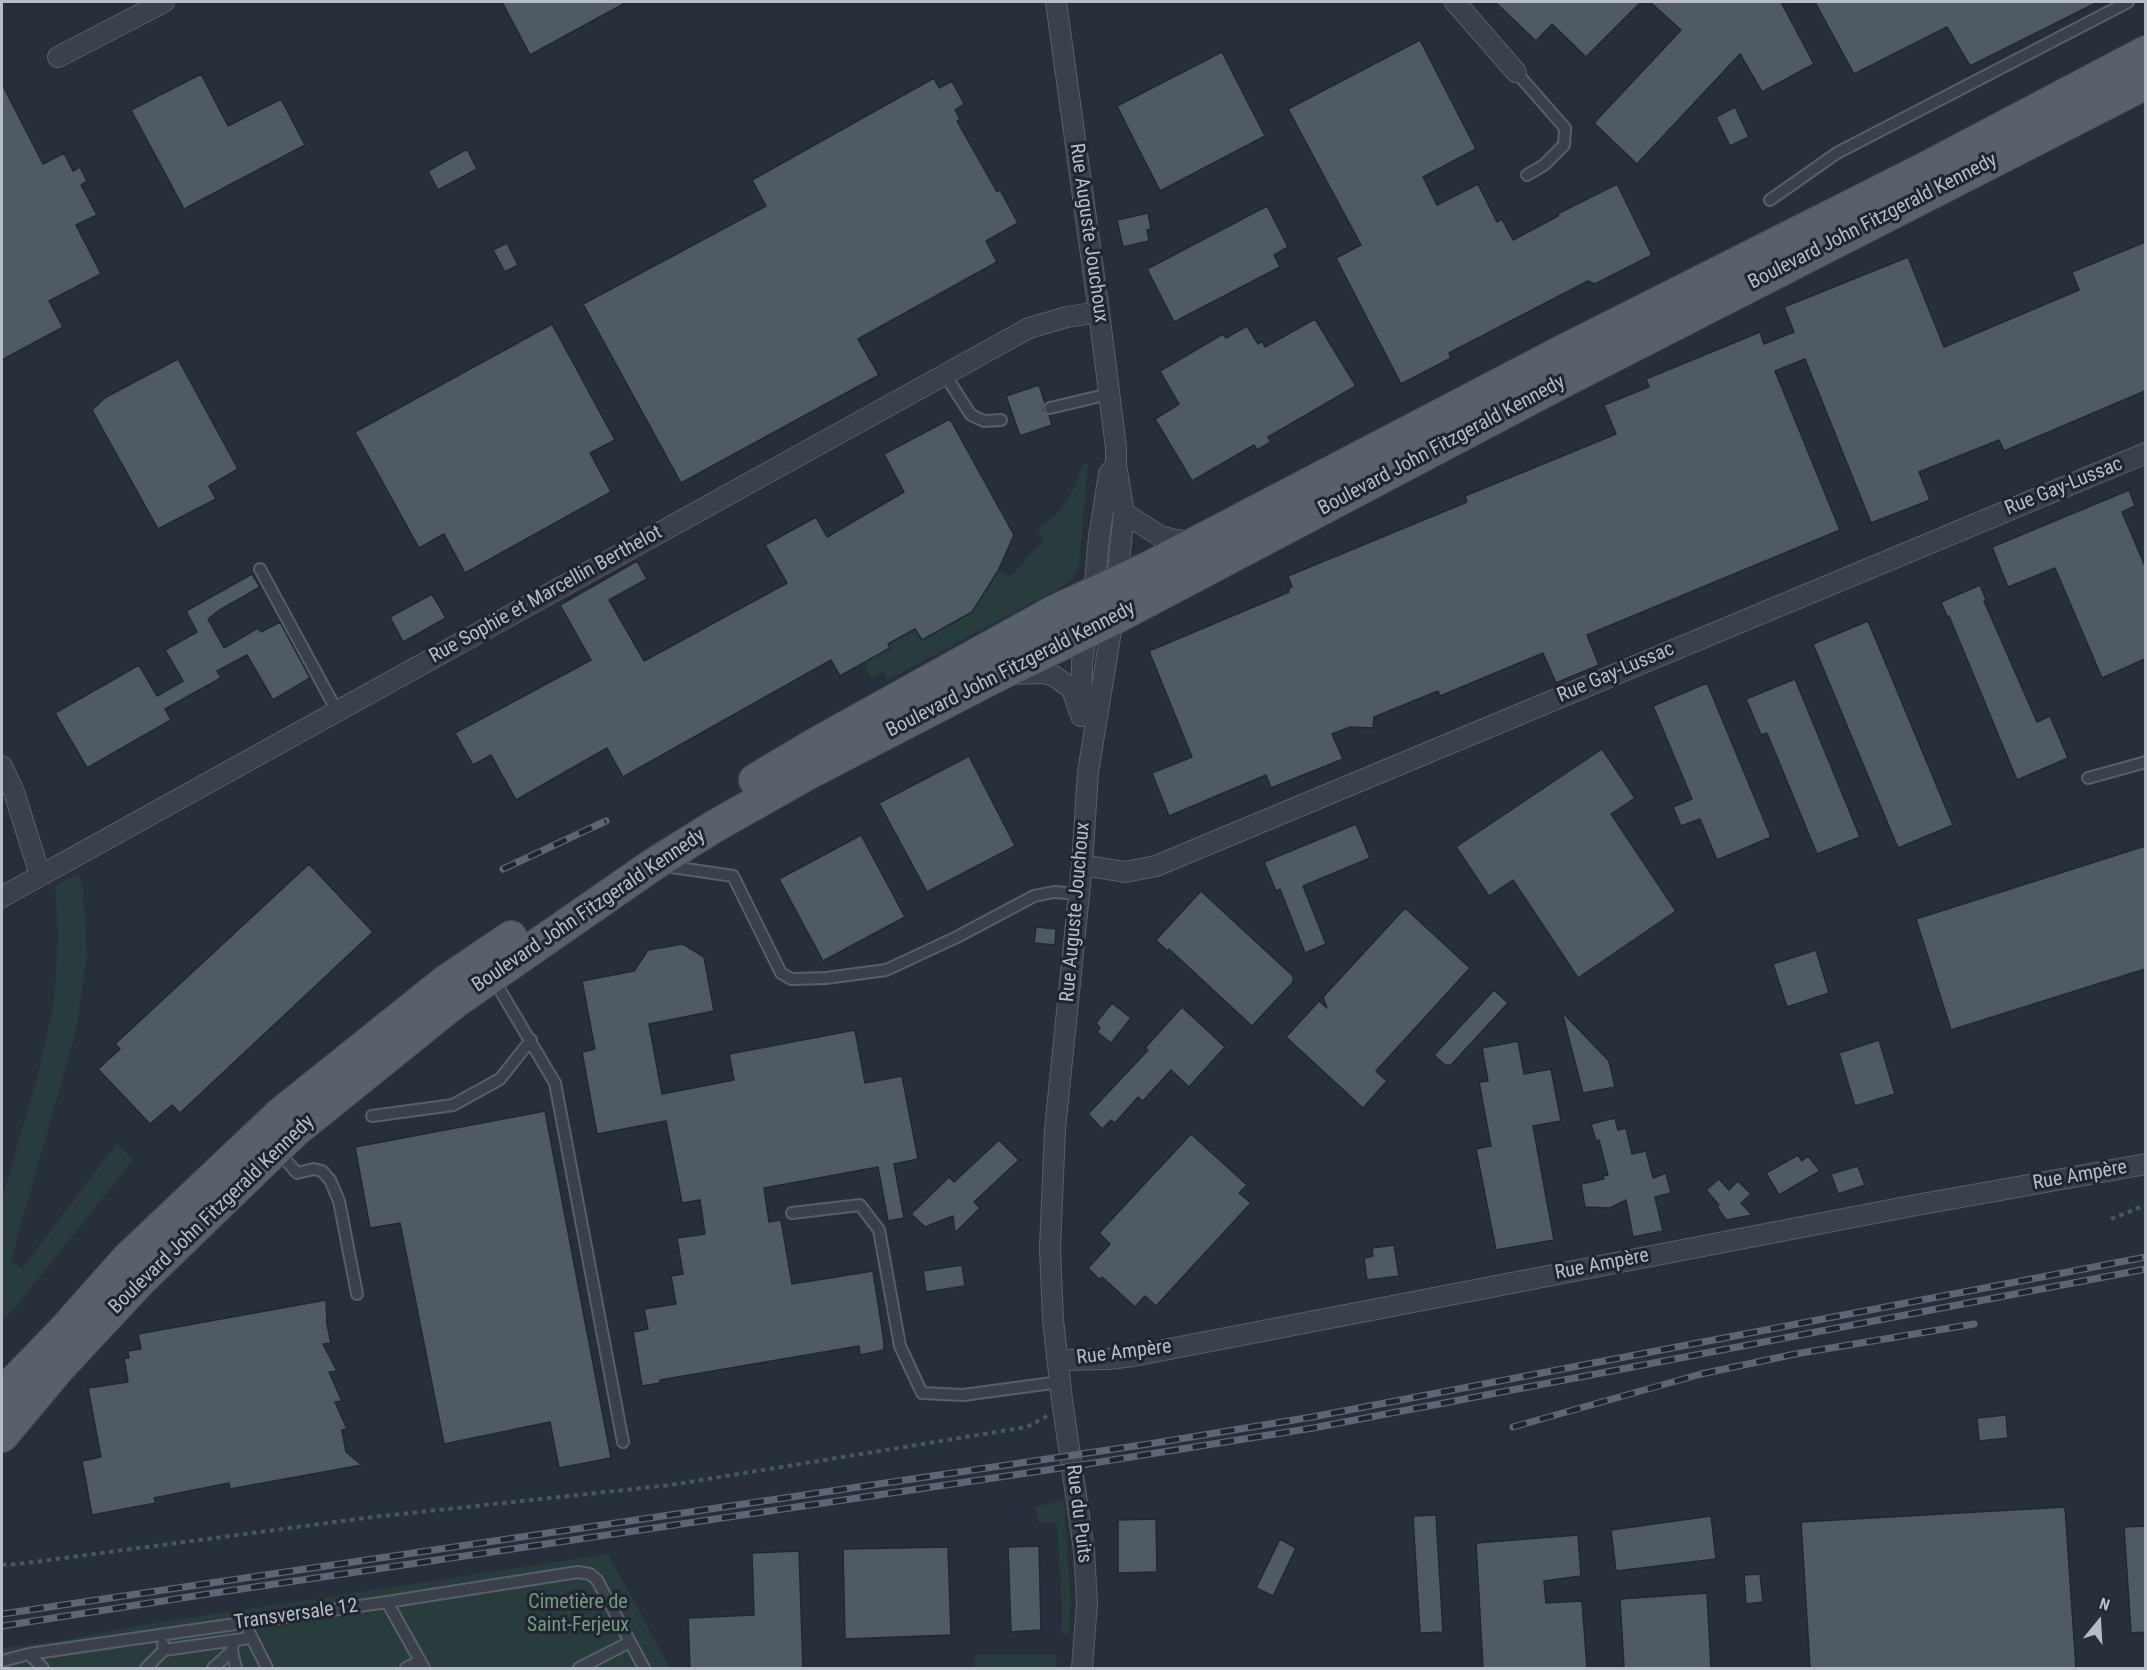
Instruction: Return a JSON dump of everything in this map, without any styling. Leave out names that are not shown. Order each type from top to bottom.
[{"type":"main road","name":"Boulevard John Fitzgerald Kennedy","points":[[2,1394],[64,1330],[128,1258],[280,1114],[446,981],[639,851],[817,743],[1053,612],[1196,542],[1570,347],[1924,170],[2145,52]]},
{"type":"main road","name":"Boulevard John Fitzgerald Kennedy","points":[[2,1436],[58,1369],[141,1280],[295,1131],[455,1002],[654,864],[746,808],[996,676],[1100,625],[1560,383],[2145,83]]},
{"type":"street","points":[[58,57],[161,2]]},
{"type":"street","name":"Rue Auguste Jouchoux","points":[[1056,2],[1099,312],[1116,465],[1125,513],[1106,587],[1100,625],[1082,865],[1055,1129],[1050,1248],[1053,1320],[1058,1360]]},
{"type":"street","points":[[1455,2],[1516,72]]},
{"type":"street","name":"Rue Sophie et Marcellin Berthelot","points":[[2,897],[1029,328],[1067,317],[1099,312]]},
{"type":"street","name":"Rue Gay-Lussac","points":[[1082,865],[1125,872],[1156,866],[2145,453]]},
{"type":"street","name":"Rue Auguste Jouchoux","points":[[1081,716],[1082,662],[1100,625],[1106,587],[1098,546],[1109,474],[1116,465]]},
{"type":"street","points":[[1125,513],[1160,536],[1196,542]]},
{"type":"street","points":[[996,676],[1026,672],[1045,673],[1054,676],[1072,689],[1081,716],[1089,772]]},
{"type":"street","points":[[2,766],[14,792],[40,875]]},
{"type":"street","name":"Rue Ampère","points":[[1058,1360],[1133,1356],[1911,1206],[2145,1164]]},
{"type":"street","name":"Rue du Puits","points":[[1058,1360],[1084,1550],[1087,1603],[1082,1668]]},
{"type":"lane","points":[[1770,200],[1837,153],[2127,2]]},
{"type":"lane","points":[[1516,72],[1565,128],[1564,146],[1544,165],[1527,175]]},
{"type":"lane","points":[[945,375],[971,415],[984,421],[1001,420]]},
{"type":"lane","points":[[1050,408],[1109,394]]},
{"type":"lane","points":[[260,569],[337,711]]},
{"type":"lane","points":[[2088,778],[2145,762]]},
{"type":"lane","points":[[654,864],[733,876],[781,973],[791,979],[826,978],[886,970],[957,937],[1034,896],[1054,892],[1079,894]]},
{"type":"lane","points":[[492,976],[555,1083],[623,1442]]},
{"type":"lane","points":[[372,1116],[453,1105],[500,1079],[531,1040]]},
{"type":"lane","points":[[276,1149],[297,1173],[314,1169],[322,1171],[330,1180],[339,1201],[357,1294]]},
{"type":"lane","points":[[792,1213],[860,1205],[879,1230],[900,1346],[922,1393],[963,1395],[1060,1382]]},
{"type":"lane","name":"Transversale 12","points":[[2,1661],[29,1654],[578,1572],[590,1574],[597,1580],[630,1642]]},
{"type":"lane","points":[[387,1602],[422,1665],[406,1668]]},
{"type":"lane","points":[[247,1623],[250,1638],[267,1668]]},
{"type":"lane","points":[[160,1635],[164,1650]]},
{"type":"lane","points":[[146,1668],[164,1650],[233,1645],[250,1638]]},
{"type":"lane","points":[[579,1668],[630,1642],[644,1668]]},
{"type":"lane","points":[[213,1668],[233,1645]]},
{"type":"lane","points":[[233,1645],[236,1668]]},
{"type":"lane","points":[[29,1654],[43,1668]]},
{"type":"path","points":[[2111,1219],[2145,1205]]},
{"type":"path","points":[[2,1565],[373,1517],[671,1485],[1027,1427],[1053,1413]]},
{"type":"green space","points":[[1084,463],[1088,464],[1079,565],[1070,582],[888,680],[883,671],[871,678],[864,662],[901,637],[896,628],[910,621],[922,640],[972,612],[998,571],[1011,577],[1044,539],[1037,531],[1059,512],[1074,488]]},
{"type":"green space","points":[[79,873],[83,889],[87,955],[76,1031],[11,1260],[22,1269],[117,1143],[133,1160],[2,1322],[2,1199],[39,1071],[54,1001],[58,938],[55,886]]},
{"type":"green space","points":[[1064,1500],[1071,1605],[1068,1634],[1061,1634],[1062,1607],[1057,1523],[1039,1523],[1035,1507]]},
{"type":"green space","name":"Cimetière de Saint-Ferjeux","points":[[608,1554],[670,1668],[2,1668],[2,1648],[66,1640],[123,1628]]},
{"type":"green space","points":[[975,1655],[1057,1655],[1055,1668],[975,1668]]},
{"type":"building","points":[[502,2],[627,2],[530,55]]},
{"type":"building","points":[[1495,2],[1641,2],[1586,57],[1552,24],[1536,41]]},
{"type":"building","points":[[1650,2],[1781,2],[1814,64],[1762,92],[1740,54],[1637,164],[1594,123],[1681,30]]},
{"type":"building","points":[[1815,2],[2098,2],[1970,66],[1947,27],[1854,74]]},
{"type":"building","points":[[1420,40],[1476,149],[1423,177],[1437,205],[1478,184],[1497,222],[1502,219],[1513,240],[1558,216],[1559,213],[1617,184],[1652,255],[1595,284],[1588,281],[1449,353],[1451,358],[1401,384],[1336,258],[1361,245],[1288,109]]},
{"type":"building","points":[[1222,52],[1265,136],[1160,191],[1117,106]]},
{"type":"building","points":[[201,74],[228,126],[281,99],[305,145],[184,209],[131,110]]},
{"type":"building","points":[[934,78],[939,88],[952,81],[964,104],[955,110],[960,119],[957,121],[997,192],[1000,190],[1018,223],[986,241],[997,262],[858,339],[879,375],[681,483],[583,304],[766,206],[752,180]]},
{"type":"building","points":[[2,84],[43,164],[64,153],[73,171],[80,167],[87,181],[81,185],[97,215],[76,225],[101,274],[49,301],[63,327],[2,360]]},
{"type":"building","points":[[1735,107],[1749,137],[1730,146],[1716,117]]},
{"type":"building","points":[[467,149],[477,169],[438,190],[428,171]]},
{"type":"building","points":[[1267,206],[1288,247],[1274,255],[1280,267],[1174,322],[1147,269]]},
{"type":"building","points":[[1148,213],[1151,229],[1147,230],[1149,241],[1123,247],[1117,220]]},
{"type":"building","points":[[2145,242],[2145,391],[2004,451],[1999,440],[1919,472],[1930,500],[1871,523],[1805,359],[1775,371],[1840,530],[1587,635],[1599,665],[1556,683],[1543,653],[1440,696],[1438,691],[1374,717],[1373,728],[1350,727],[1332,734],[1343,759],[1271,788],[1266,775],[1169,816],[1152,773],[1192,757],[1149,651],[1289,592],[1288,589],[1292,587],[1288,576],[1467,502],[1465,496],[1616,434],[1604,405],[1649,387],[1646,379],[1760,332],[1764,344],[1794,332],[1784,307],[1908,257],[1944,347],[2079,290],[2072,272]]},
{"type":"building","points":[[507,243],[518,265],[505,272],[493,250]]},
{"type":"building","points":[[1315,319],[1356,386],[1268,437],[1271,442],[1257,450],[1254,445],[1192,481],[1155,419],[1179,404],[1160,371],[1223,334],[1226,338],[1247,326],[1258,344],[1262,341],[1265,347]]},
{"type":"building","points":[[552,324],[615,440],[590,453],[611,492],[465,573],[444,534],[419,548],[355,432]]},
{"type":"building","points":[[178,359],[238,469],[209,486],[216,499],[158,529],[92,410],[106,397]]},
{"type":"building","points":[[1039,385],[1045,403],[1043,410],[1049,415],[1052,425],[1020,436],[1006,396]]},
{"type":"building","points":[[950,419],[1014,535],[998,571],[972,612],[922,640],[915,629],[888,644],[890,648],[840,676],[831,660],[623,777],[607,748],[516,800],[491,755],[473,765],[455,733],[591,660],[560,605],[637,561],[647,579],[609,600],[644,661],[787,583],[765,545],[816,517],[827,537],[904,492],[884,454]]},
{"type":"building","points":[[2129,490],[2135,506],[2122,512],[2145,566],[2145,659],[2102,678],[2055,568],[2008,587],[1992,547]]},
{"type":"building","points":[[252,574],[260,587],[208,619],[224,648],[258,628],[261,632],[280,622],[310,678],[273,700],[247,655],[217,671],[221,678],[165,709],[171,720],[87,768],[55,713],[139,665],[157,696],[183,681],[165,650],[197,632],[186,611]]},
{"type":"building","points":[[1980,585],[1986,600],[1984,601],[2037,722],[2050,716],[2068,758],[2017,780],[1949,616],[1941,602]]},
{"type":"building","points":[[432,594],[446,618],[403,642],[390,617]]},
{"type":"building","points":[[1868,621],[1953,825],[1898,848],[1813,644]]},
{"type":"building","points":[[1795,679],[1860,837],[1817,854],[1767,733],[1761,735],[1746,699]]},
{"type":"building","points":[[1707,683],[1771,837],[1717,860],[1700,819],[1681,826],[1673,807],[1692,799],[1653,706]]},
{"type":"building","points":[[1602,749],[1635,798],[1611,814],[1676,911],[1578,978],[1513,880],[1489,896],[1456,847]]},
{"type":"building","points":[[969,756],[1015,846],[927,892],[879,803]]},
{"type":"building","points":[[1356,824],[1370,858],[1303,886],[1326,944],[1305,953],[1280,889],[1276,891],[1264,862]]},
{"type":"building","points":[[861,835],[905,917],[823,961],[779,879]]},
{"type":"building","points":[[2145,846],[2145,969],[1951,1030],[1916,919]]},
{"type":"building","points":[[309,864],[373,932],[180,1113],[172,1105],[150,1124],[98,1069],[120,1049],[115,1044]]},
{"type":"building","points":[[1201,891],[1293,976],[1293,982],[1252,1026],[1169,949],[1167,951],[1156,940]]},
{"type":"building","points":[[1405,908],[1470,968],[1376,1071],[1387,1081],[1363,1108],[1286,1037],[1319,1001],[1327,1008],[1323,997]]},
{"type":"building","points":[[1036,927],[1056,929],[1055,945],[1034,943]]},
{"type":"building","points":[[683,944],[704,957],[714,1011],[649,1024],[662,1094],[734,1080],[729,1054],[855,1030],[865,1083],[902,1076],[918,1159],[894,1164],[904,1218],[888,1221],[878,1167],[764,1188],[769,1222],[781,1220],[792,1284],[873,1271],[884,1350],[860,1355],[859,1346],[660,1380],[660,1383],[642,1386],[633,1332],[648,1329],[644,1309],[676,1304],[671,1276],[683,1274],[677,1238],[705,1234],[700,1200],[682,1203],[666,1121],[597,1134],[582,1052],[595,1049],[582,981],[634,971],[648,950]]},
{"type":"building","points":[[1816,950],[1829,993],[1787,1007],[1773,964]]},
{"type":"building","points":[[1494,990],[1508,1003],[1451,1065],[1445,1065],[1434,1055]]},
{"type":"building","points":[[1112,1003],[1131,1018],[1111,1043],[1097,1032],[1100,1028],[1096,1023]]},
{"type":"building","points":[[1182,1007],[1225,1047],[1189,1087],[1171,1070],[1143,1101],[1138,1097],[1115,1123],[1111,1120],[1102,1129],[1088,1114],[1148,1050],[1145,1048]]},
{"type":"building","points":[[1562,1012],[1609,1061],[1615,1087],[1583,1093]]},
{"type":"building","points":[[1879,1040],[1895,1094],[1855,1106],[1839,1053]]},
{"type":"building","points":[[1518,1041],[1524,1074],[1551,1069],[1561,1121],[1533,1126],[1554,1240],[1496,1250],[1476,1149],[1491,1146],[1479,1082],[1488,1081],[1482,1048]]},
{"type":"building","points":[[545,1111],[611,1458],[559,1468],[550,1422],[444,1444],[400,1223],[370,1228],[355,1147]]},
{"type":"building","points":[[1615,1118],[1618,1130],[1626,1128],[1632,1154],[1646,1151],[1653,1178],[1666,1173],[1671,1193],[1655,1197],[1663,1231],[1633,1237],[1626,1200],[1610,1208],[1585,1207],[1581,1184],[1604,1179],[1603,1176],[1608,1175],[1599,1140],[1596,1141],[1591,1124]]},
{"type":"building","points":[[1191,1134],[1247,1185],[1239,1193],[1251,1203],[1156,1306],[1145,1296],[1135,1307],[1102,1277],[1100,1280],[1088,1268],[1110,1244],[1099,1233]]},
{"type":"building","points":[[999,1140],[1019,1160],[974,1202],[980,1208],[955,1233],[953,1216],[925,1227],[911,1214],[949,1177],[954,1182]]},
{"type":"building","points":[[1798,1155],[1802,1161],[1808,1156],[1820,1171],[1779,1195],[1766,1173]]},
{"type":"building","points":[[1858,1166],[1865,1185],[1838,1194],[1831,1174]]},
{"type":"building","points":[[1719,1179],[1729,1190],[1738,1181],[1751,1194],[1741,1203],[1752,1215],[1726,1220],[1717,1207],[1719,1205],[1706,1190]]},
{"type":"building","points":[[1394,1245],[1399,1276],[1367,1280],[1364,1258],[1373,1256],[1372,1248]]},
{"type":"building","points":[[962,1265],[965,1286],[926,1292],[923,1271]]},
{"type":"building","points":[[326,1300],[331,1343],[323,1344],[337,1371],[329,1372],[342,1401],[335,1402],[347,1429],[342,1430],[346,1452],[362,1465],[230,1489],[229,1483],[154,1498],[156,1503],[92,1515],[82,1461],[101,1457],[88,1388],[128,1382],[124,1358],[129,1358],[128,1351],[141,1349],[138,1334]]},
{"type":"building","points":[[2006,1415],[2008,1438],[1979,1441],[1977,1418]]},
{"type":"building","points":[[2065,1507],[2076,1668],[1810,1668],[1801,1522]]},
{"type":"building","points":[[1436,1515],[1443,1632],[1420,1633],[1413,1516]]},
{"type":"building","points":[[1711,1516],[1716,1559],[1616,1571],[1611,1530]]},
{"type":"building","points":[[1156,1519],[1157,1572],[1118,1573],[1118,1520]]},
{"type":"building","points":[[2145,1526],[2145,1632],[2131,1633],[2124,1527]]},
{"type":"building","points":[[1578,1535],[1581,1576],[1544,1581],[1546,1603],[1582,1601],[1587,1668],[1483,1668],[1476,1543]]},
{"type":"building","points":[[1280,1539],[1296,1548],[1273,1596],[1256,1588]]},
{"type":"building","points":[[1039,1546],[1041,1630],[1011,1632],[1008,1547]]},
{"type":"building","points":[[948,1547],[951,1635],[845,1639],[843,1549]]},
{"type":"building","points":[[799,1551],[803,1668],[690,1668],[688,1618],[754,1615],[752,1553]]},
{"type":"building","points":[[1760,1574],[1763,1602],[1746,1604],[1744,1575]]},
{"type":"building","points":[[1707,1593],[1711,1668],[1624,1668],[1620,1599]]},
{"type":"railway","points":[[503,869],[606,821]]},
{"type":"railway","points":[[2,1614],[1155,1443],[1312,1417],[2146,1257]]},
{"type":"railway","points":[[2,1626],[1081,1465],[1313,1428],[2146,1269]]},
{"type":"railway","points":[[1513,1427],[1701,1374],[1795,1354],[1974,1324]]}]
